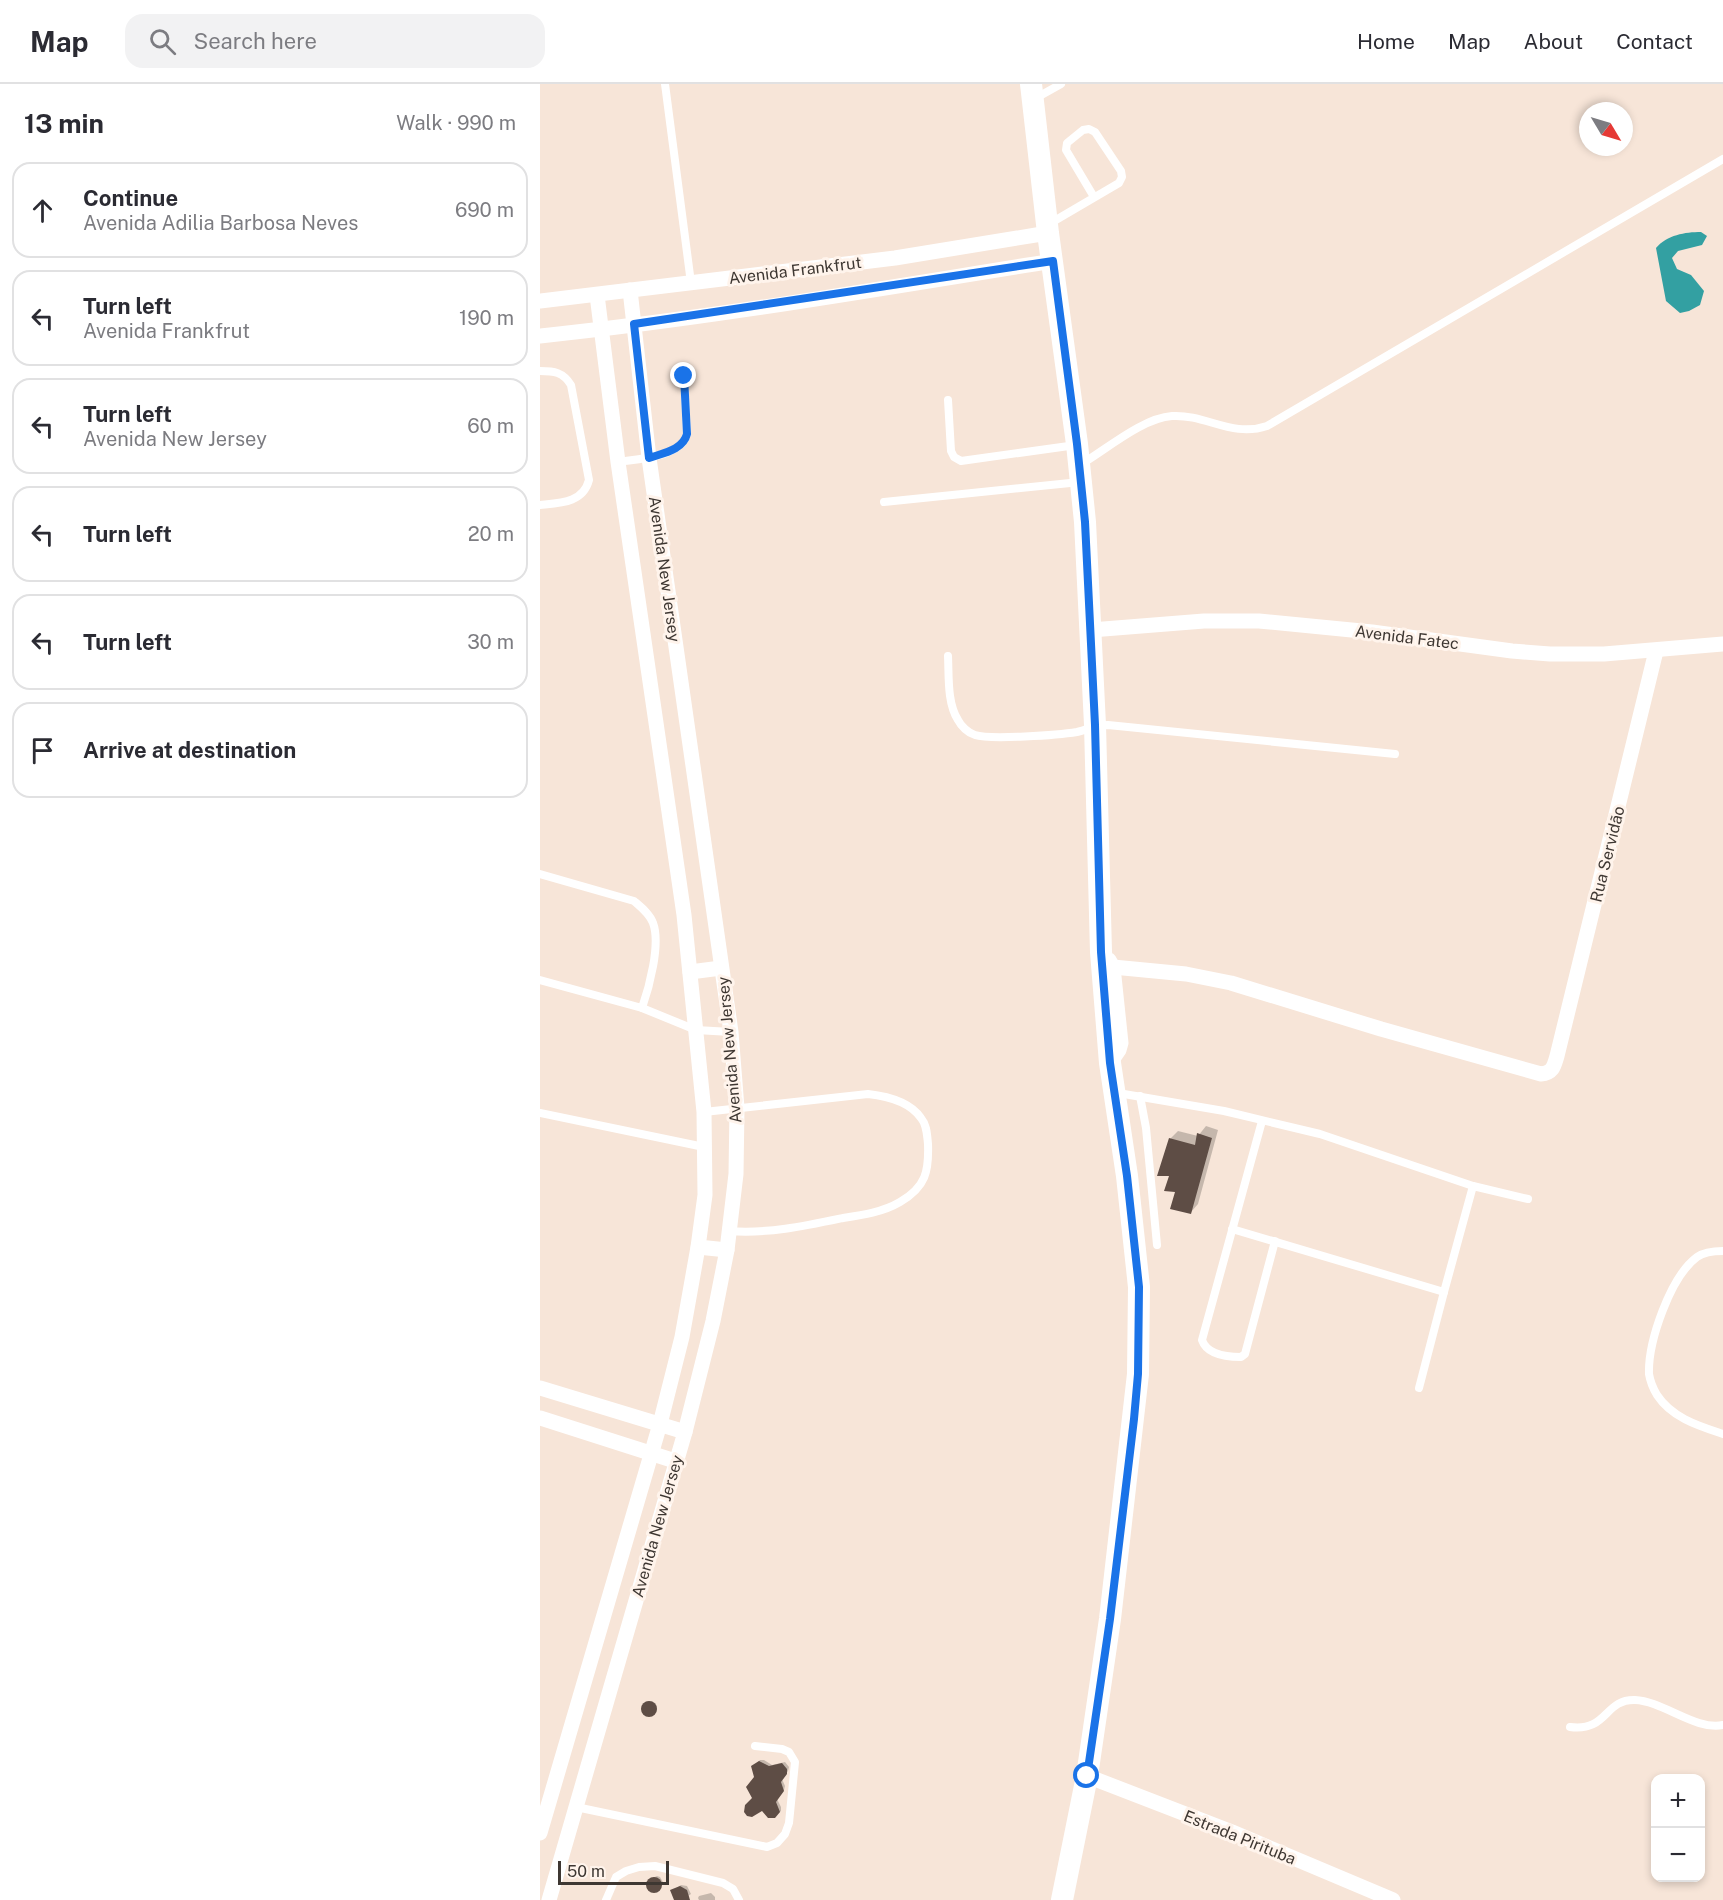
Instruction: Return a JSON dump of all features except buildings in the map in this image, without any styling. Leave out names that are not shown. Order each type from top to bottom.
[{"type":"street","points":[[1031,92],[1079,464],[1091,630],[1110,1063],[1127,1176],[1139,1287],[1138,1374],[1110,1619],[1087,1776],[1062,1900]]},
{"type":"street","name":"Avenida Frankfrut","points":[[540,301],[895,258],[1048,229]]},
{"type":"street","points":[[895,258],[898,286]]},
{"type":"street","name":"Avenida Frankfrut","points":[[540,336],[898,286],[1053,261]]},
{"type":"street","name":"Avenida New Jersey","points":[[549,1900],[685,1432],[713,1320],[727,1250],[736,1174],[737,1108],[730,1032],[649,458],[630,290]]},
{"type":"street","name":"Avenida New Jersey","points":[[540,1833],[660,1424],[682,1337],[705,1195],[704,1112],[684,915],[618,462],[597,295]]},
{"type":"street","name":"Avenida Fatec","points":[[1091,630],[1204,621],[1259,621],[1372,632],[1550,654],[1656,651],[1723,644]]},
{"type":"street","name":"Rua Servidão","points":[[1107,960],[1231,982],[1381,1029],[1541,1074],[1548,1073],[1553,1069],[1557,1056],[1656,651]]},
{"type":"street","points":[[684,915],[712,912]]},
{"type":"street","points":[[690,972],[721,968]]},
{"type":"street","points":[[698,1247],[727,1250]]},
{"type":"street","points":[[540,1388],[685,1432]]},
{"type":"street","points":[[540,1418],[675,1461]]},
{"type":"street","name":"Estrada Pirituba","points":[[1087,1776],[1232,1832],[1393,1900]]},
{"type":"street","points":[[554,1786],[580,1792]]},
{"type":"lane","points":[[665,84],[691,282]]},
{"type":"lane","points":[[1031,92],[1062,84]]},
{"type":"lane","points":[[1048,229],[1094,197],[1119,183],[1122,177],[1121,171],[1095,132],[1089,129],[1083,130],[1067,143],[1066,150],[1094,197]]},
{"type":"lane","points":[[884,502],[1079,464],[1147,423],[1164,417],[1185,417],[1238,429],[1267,426],[1723,159]]},
{"type":"lane","points":[[540,371],[560,374],[567,378],[571,385],[589,480],[583,492],[576,498],[540,505]]},
{"type":"lane","points":[[618,462],[649,458],[680,446],[686,441],[684,376]]},
{"type":"lane","points":[[948,400],[951,451],[954,458],[1079,464]]},
{"type":"lane","points":[[948,656],[951,703],[956,719],[972,735],[988,737],[1077,732],[1095,725],[1395,754]]},
{"type":"lane","points":[[540,874],[634,901],[645,911],[653,923],[655,939],[653,969],[642,1008]]},
{"type":"lane","points":[[540,980],[642,1008],[696,1030],[730,1032]]},
{"type":"lane","points":[[1113,1092],[1224,1111],[1320,1134],[1473,1186],[1528,1199]]},
{"type":"lane","points":[[704,1112],[854,1095],[883,1096],[908,1106],[925,1125],[928,1164],[924,1179],[909,1197],[878,1212],[785,1230],[729,1231]]},
{"type":"lane","points":[[1140,1096],[1146,1128],[1157,1245]]},
{"type":"lane","points":[[540,1113],[704,1147]]},
{"type":"lane","points":[[1262,1120],[1202,1340],[1204,1347],[1213,1353],[1241,1357],[1245,1354],[1275,1241]]},
{"type":"lane","points":[[1419,1388],[1473,1186]]},
{"type":"lane","points":[[1232,1229],[1444,1292]]},
{"type":"lane","points":[[1723,1251],[1712,1251],[1697,1257],[1679,1278],[1663,1308],[1650,1358],[1649,1377],[1657,1395],[1672,1412],[1699,1426],[1723,1434]]},
{"type":"lane","points":[[1570,1727],[1587,1728],[1595,1725],[1613,1707],[1625,1701],[1635,1700],[1704,1724],[1723,1725]]},
{"type":"lane","points":[[576,1807],[767,1846],[777,1843],[785,1834],[789,1823],[795,1762],[789,1752],[782,1749],[755,1746]]},
{"type":"lane","points":[[606,1900],[616,1877],[639,1867],[655,1866],[723,1883],[733,1889],[739,1900]]},
{"type":"water","points":[[1701,232],[1707,236],[1702,245],[1678,251],[1672,258],[1677,269],[1691,275],[1704,291],[1700,305],[1680,313],[1666,301],[1656,248],[1665,240],[1677,235]]},
{"type":"route","points":[[684,376],[686,441],[680,446],[649,458],[634,324],[1053,261],[1085,522],[1095,725],[1101,952],[1113,1092],[1127,1176],[1139,1287],[1140,1330],[1134,1419],[1110,1619],[1087,1776]]}]
